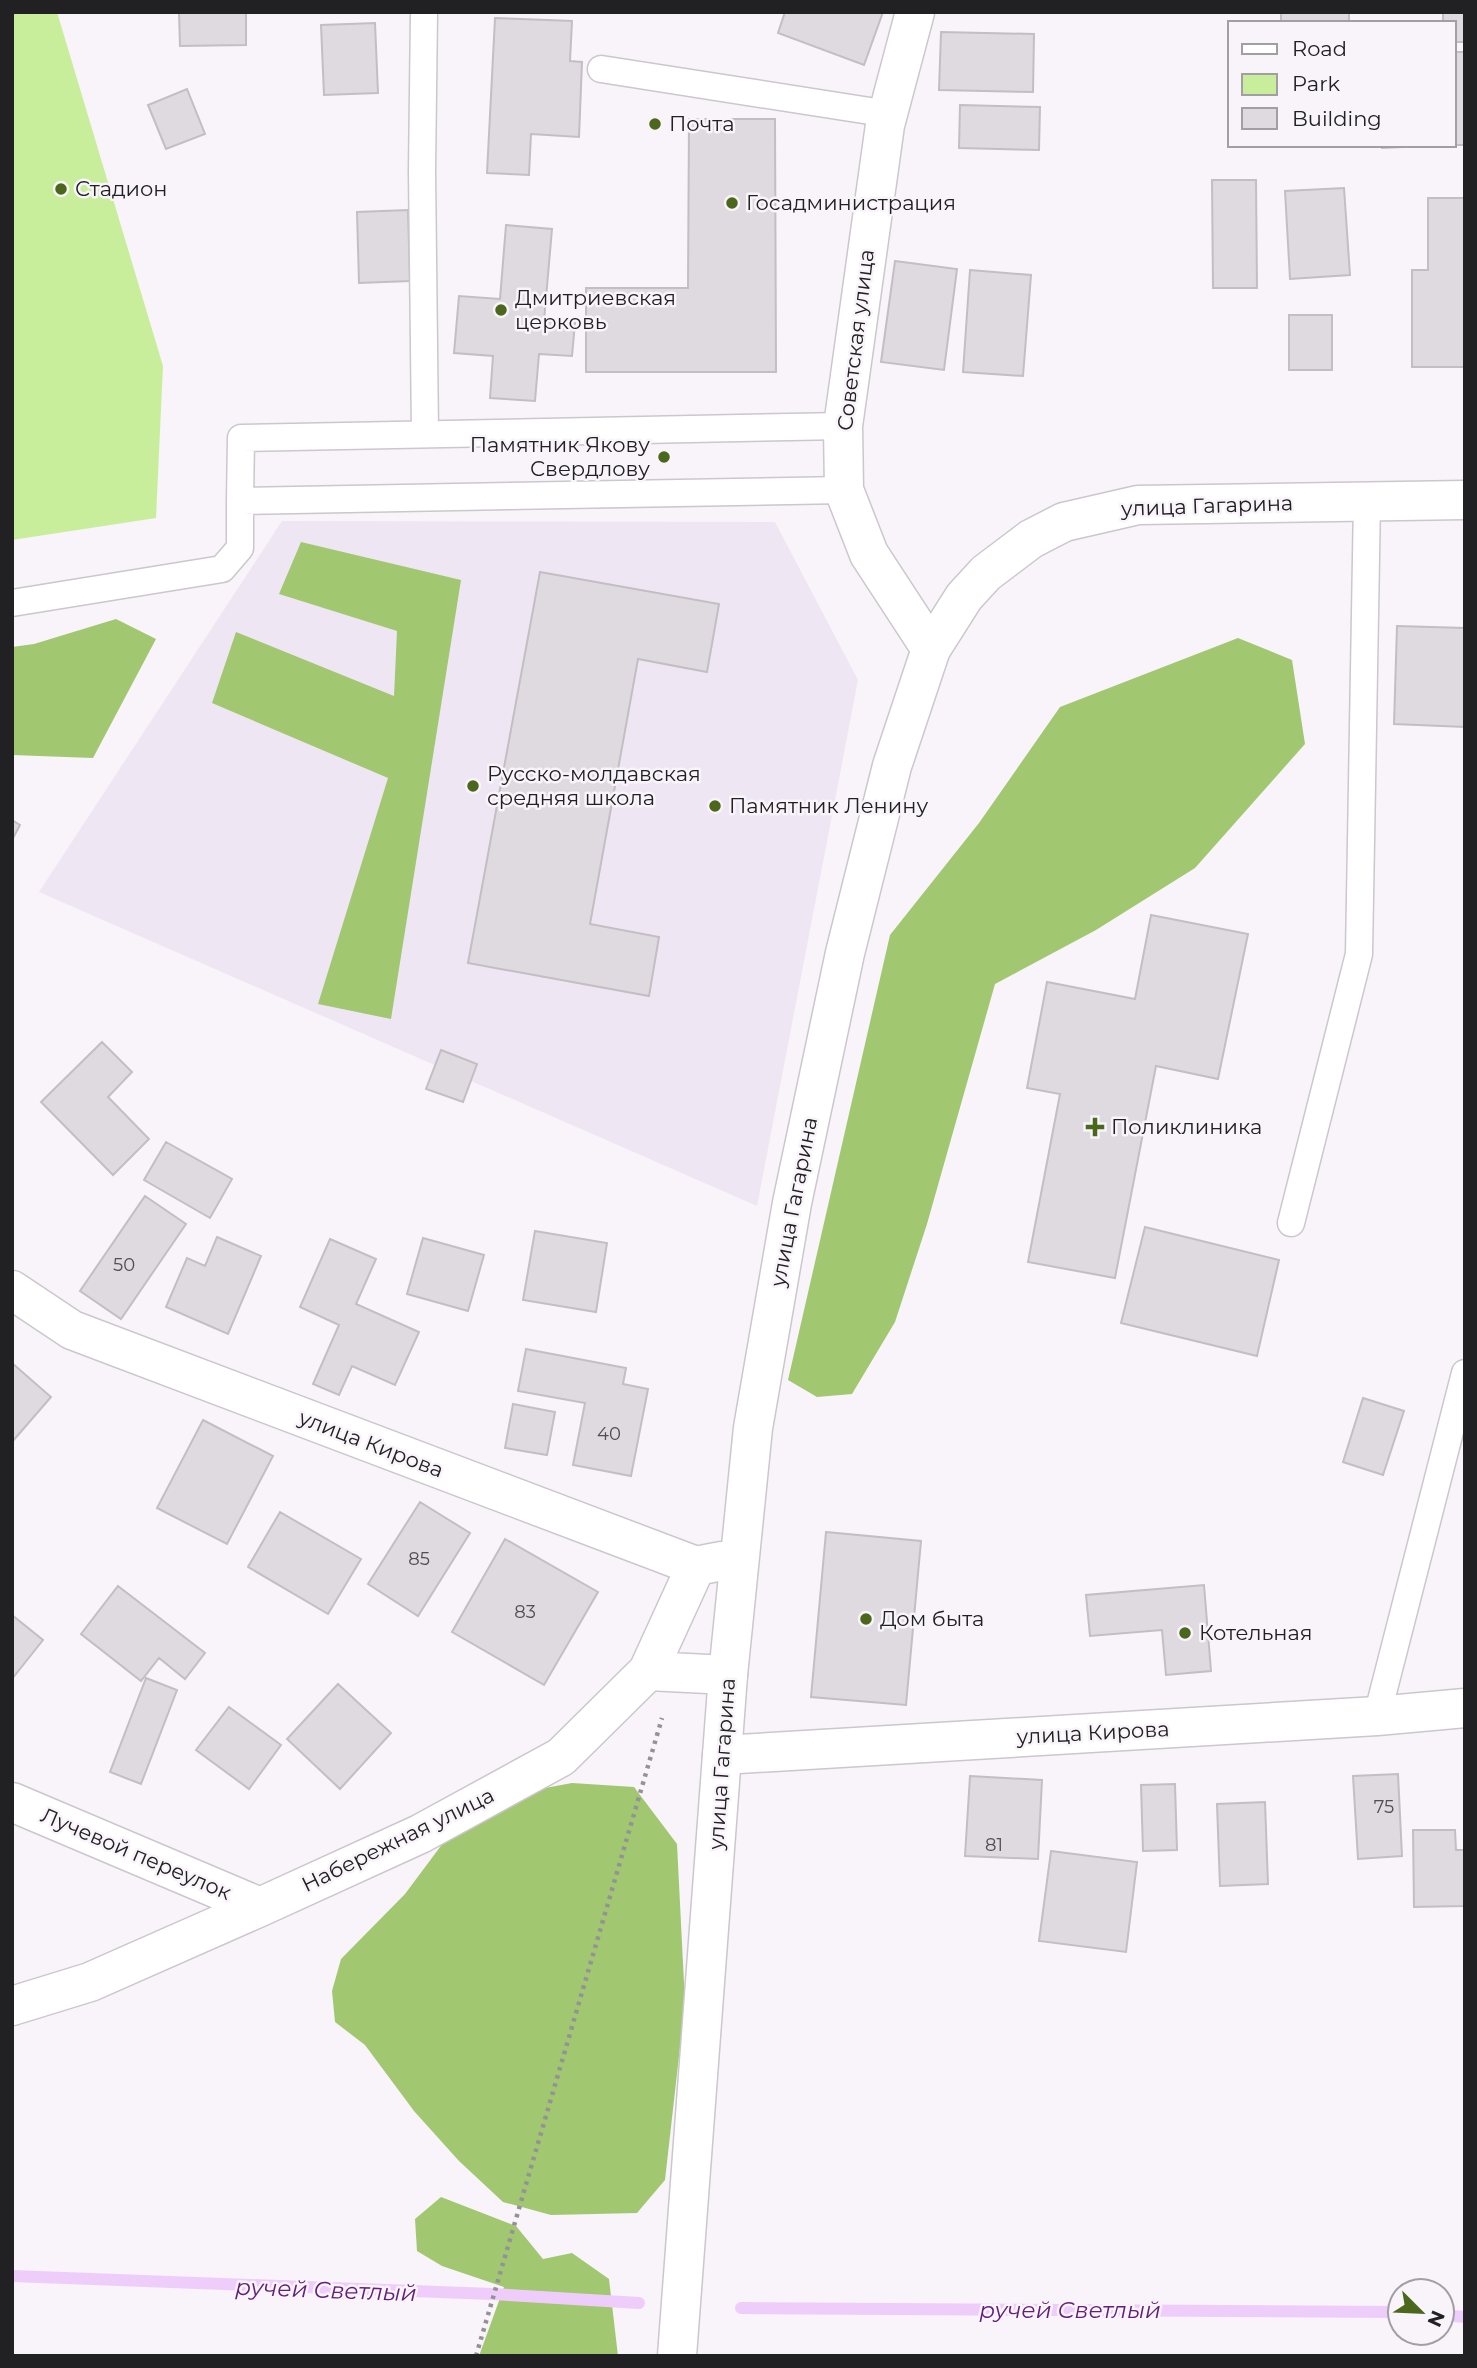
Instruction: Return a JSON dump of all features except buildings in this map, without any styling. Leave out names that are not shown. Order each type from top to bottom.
[{"type":"street","name":"Советская улица","points":[[915,12],[889,114],[843,426],[844,490],[869,554],[931,649]]},
{"type":"street","name":"улица Гагарина","points":[[677,2356],[728,1675],[753,1427],[792,1202],[874,832],[908,709],[931,649],[964,597],[986,573],[1031,539],[1065,522],[1138,505],[1465,500]]},
{"type":"street","name":"улица Кирова","points":[[12,1290],[72,1330],[696,1566]]},
{"type":"street","points":[[696,1566],[741,1557]]},
{"type":"street","name":"Набережная улица","points":[[12,2006],[90,1982],[260,1907],[420,1833],[562,1757],[661,1673],[696,1566]]},
{"type":"street","points":[[661,1673],[728,1675]]},
{"type":"street","name":"улица Кирова","points":[[722,1755],[1377,1716],[1465,1708]]},
{"type":"street","name":"Лучевой переулок","points":[[12,1802],[260,1907]]},
{"type":"lane","points":[[424,12],[422,171],[425,434]]},
{"type":"lane","points":[[601,69],[889,114]]},
{"type":"lane","points":[[12,603],[222,569],[240,548],[241,438],[843,426]]},
{"type":"lane","points":[[240,501],[844,490]]},
{"type":"lane","points":[[1291,1223],[1359,954],[1367,501]]},
{"type":"lane","points":[[1377,1716],[1465,1373]]},
{"type":"path","points":[[476,2356],[661,1673]]},
{"type":"shaded area","name":"Русско-молдавская средняя школа","points":[[282,521],[775,522],[858,680],[757,1206],[39,892]]},
{"type":"green space","name":"Стадион","points":[[12,12],[57,12],[163,366],[156,518],[12,540]]},
{"type":"green space","points":[[301,542],[461,580],[391,1019],[318,1004],[388,778],[212,703],[236,632],[394,696],[397,631],[279,594]]},
{"type":"green space","points":[[116,619],[156,639],[93,758],[12,755],[12,647],[34,644]]},
{"type":"green space","points":[[1238,638],[1292,660],[1305,744],[1195,868],[1096,930],[995,984],[927,1224],[895,1322],[852,1394],[817,1397],[788,1380],[890,935],[979,823],[1060,707]]},
{"type":"green space","points":[[572,1783],[634,1787],[677,1844],[685,2003],[665,2180],[637,2213],[551,2215],[503,2202],[459,2161],[414,2111],[365,2045],[335,2022],[332,1991],[341,1959],[405,1894],[449,1835],[518,1793]]},
{"type":"green space","points":[[441,2197],[516,2226],[543,2259],[572,2253],[609,2279],[618,2356],[479,2356],[504,2287],[442,2266],[417,2251],[415,2219]]},
{"type":"waterway","name":"ручей Светлый","points":[[12,2276],[492,2294],[639,2303]]},
{"type":"waterway","name":"ручей Светлый","points":[[741,2308],[1386,2312]]},
{"type":"waterway","name":"ручей Светлый","points":[[1456,2316],[1465,2317]]},
{"type":"place","name":"Почта","points":[[655,124]]},
{"type":"place","name":"Стадион","points":[[61,189]]},
{"type":"place","name":"Госадминистрация","points":[[732,203]]},
{"type":"place","name":"Дмитриевская церковь","points":[[501,310]]},
{"type":"place","name":"Памятник Якову Свердлову","points":[[664,457]]},
{"type":"place","name":"Русско-молдавская средняя школа","points":[[473,786]]},
{"type":"place","name":"Памятник Ленину","points":[[715,806]]},
{"type":"place","name":"Поликлиника","points":[[1095,1127]]},
{"type":"place","name":"Дом быта","points":[[866,1619]]},
{"type":"place","name":"Котельная","points":[[1185,1633]]}]
